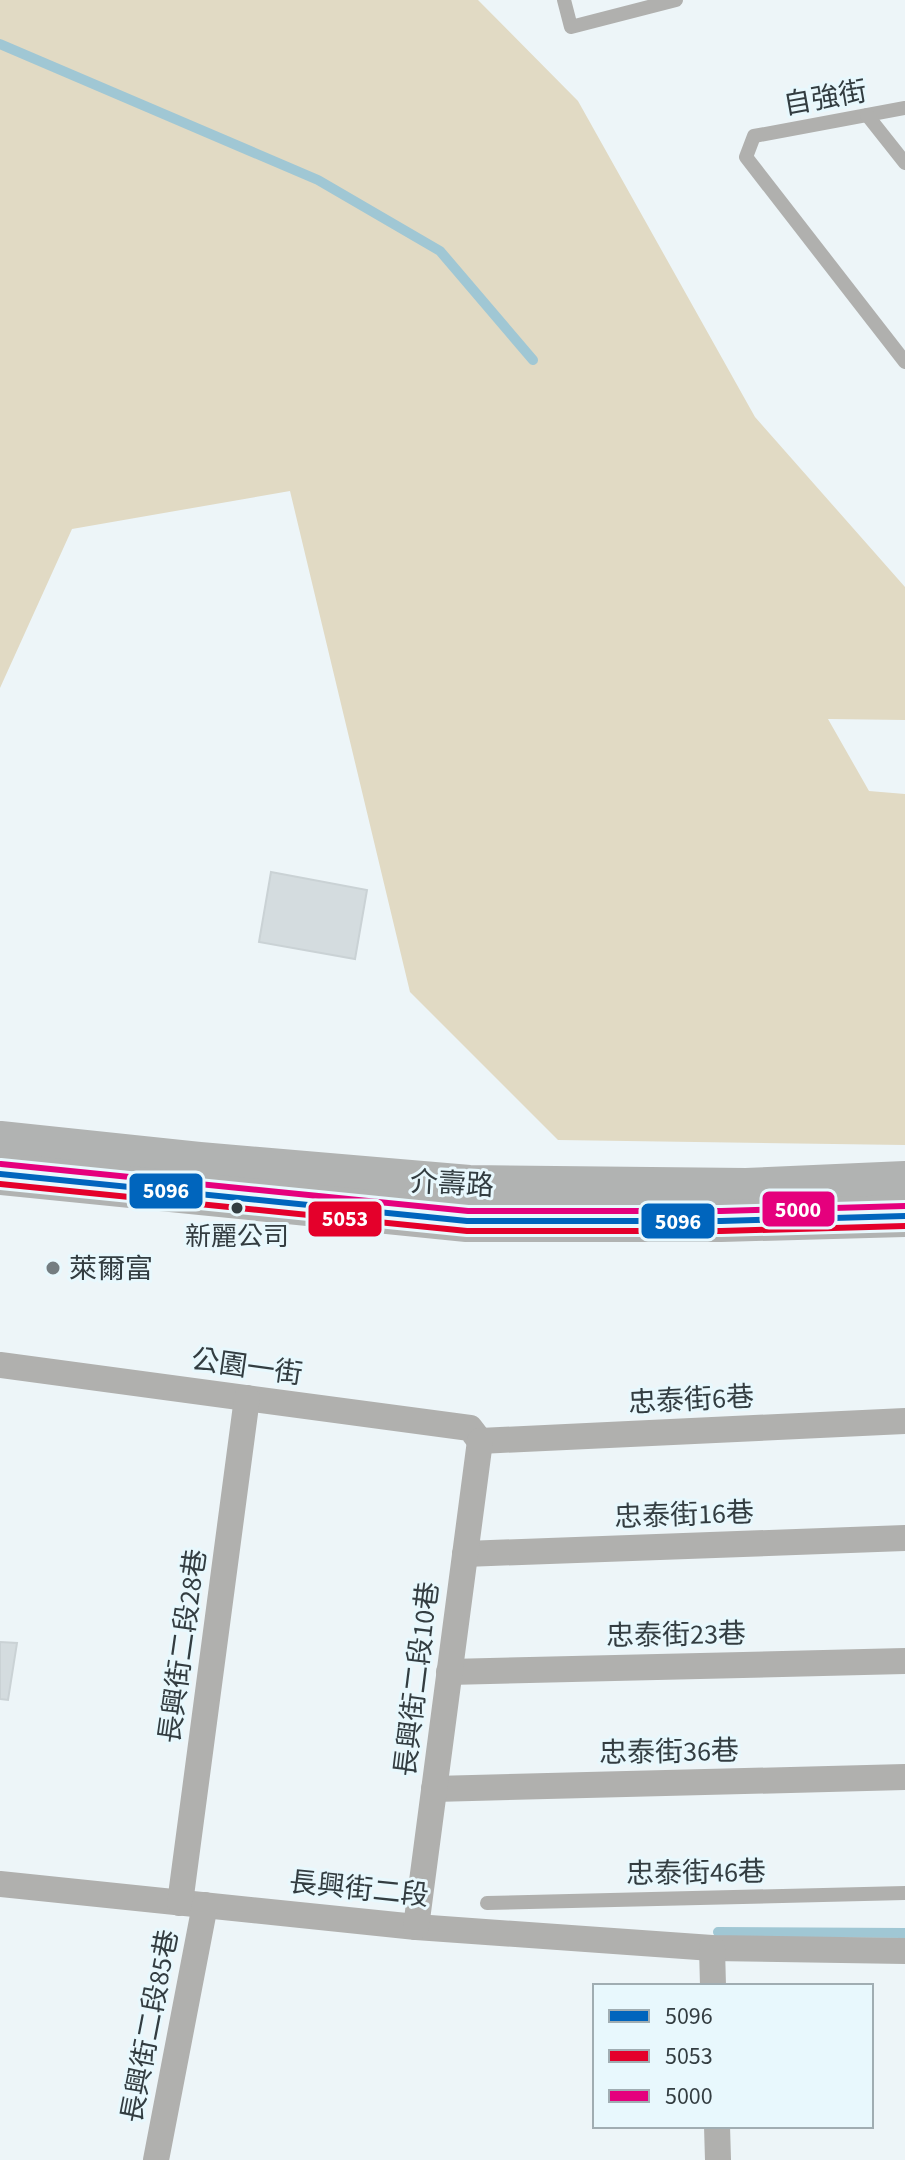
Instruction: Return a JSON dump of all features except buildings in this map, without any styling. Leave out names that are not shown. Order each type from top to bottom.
[{"type":"main road","name":"介壽路","points":[[0,1142],[469,1186],[746,1189],[905,1182]]},
{"type":"main road","name":"介壽路","points":[[0,1174],[467,1221],[721,1221],[905,1216]]},
{"type":"street","name":"公園一街","points":[[0,1365],[470,1428],[480,1441]]},
{"type":"street","name":"長興街二段28巷","points":[[192,1904],[247,1398]]},
{"type":"street","name":"忠泰街6巷","points":[[480,1441],[905,1421]]},
{"type":"street","name":"長興街二段10巷","points":[[416,1927],[480,1441]]},
{"type":"street","name":"忠泰街16巷","points":[[465,1554],[905,1538]]},
{"type":"street","name":"忠泰街23巷","points":[[449,1672],[905,1661]]},
{"type":"street","name":"忠泰街36巷","points":[[434,1789],[905,1777]]},
{"type":"street","name":"長興街二段","points":[[0,1884],[416,1927],[712,1948],[905,1951]]},
{"type":"street","name":"長興街二段85巷","points":[[156,2160],[192,1904]]},
{"type":"street","points":[[712,1948],[713,1984]]},
{"type":"street","points":[[717,2128],[718,2160]]},
{"type":"lane","points":[[564,0],[571,27],[676,0]]},
{"type":"lane","name":"自強街","points":[[905,108],[754,136],[746,157],[905,362]]},
{"type":"lane","points":[[867,115],[905,163]]},
{"type":"lane","name":"忠泰街46巷","points":[[487,1903],[905,1893]]},
{"type":"shaded area","points":[[0,0],[478,0],[578,101],[755,417],[905,587],[905,720],[828,719],[869,791],[905,794],[905,1145],[558,1140],[410,992],[290,491],[72,529],[0,688]]},
{"type":"waterway","points":[[0,44],[318,180],[440,251],[533,360]]},
{"type":"waterway","points":[[718,1932],[905,1933]]},
{"type":"transit line","name":"5000","points":[[1,1164],[468,1211],[721,1211],[905,1206]]},
{"type":"transit line","name":"5096","points":[[0,1174],[467,1221],[721,1221],[905,1216]]},
{"type":"transit line","name":"5053","points":[[0,1184],[467,1231],[721,1231],[905,1226]]},
{"type":"place","name":"新麗公司","points":[[237,1208]]},
{"type":"place","name":"萊爾富","points":[[53,1268]]}]
